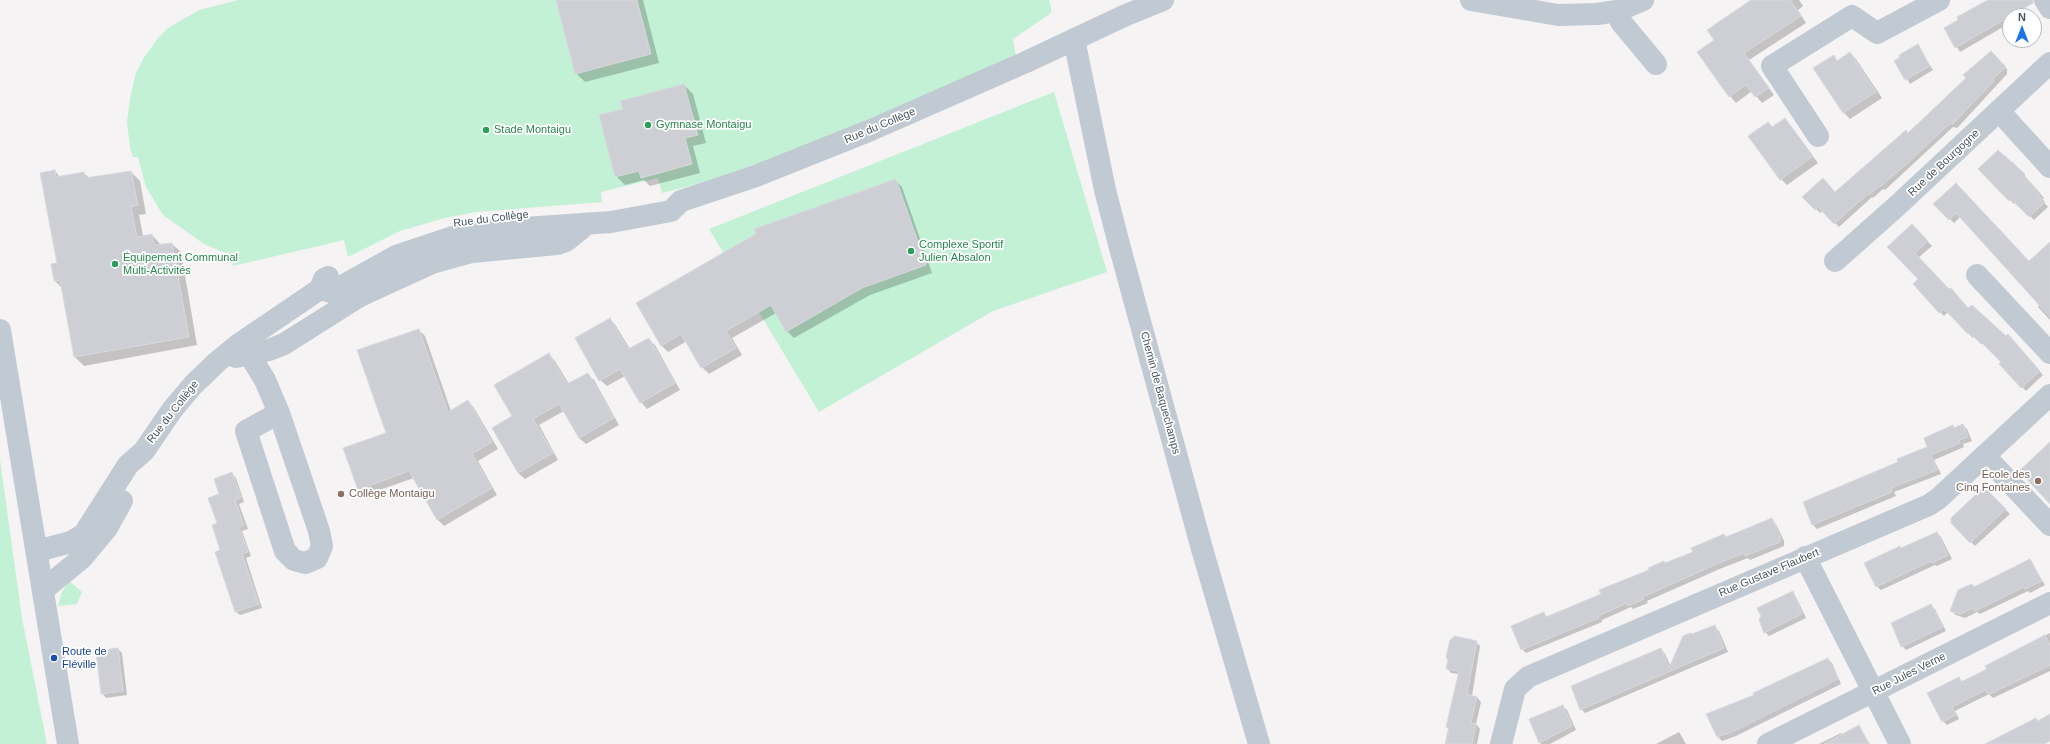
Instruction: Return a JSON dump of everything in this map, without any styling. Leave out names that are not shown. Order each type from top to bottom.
[{"type":"street","name":"Rue du Collège","points":[[320,289],[331,292],[411,249],[453,236],[496,230],[616,222],[671,211],[681,201],[756,176],[838,144],[1163,0]]},
{"type":"street","points":[[1471,0],[1558,15],[1597,14],[1617,11],[1643,0]]},
{"type":"street","points":[[1818,136],[1772,66],[1852,16],[1877,33],[1939,0]]},
{"type":"street","points":[[2045,0],[2050,8]]},
{"type":"street","points":[[1617,11],[1621,22],[1656,64]]},
{"type":"street","name":"Chemin de Baquechamps","points":[[1074,39],[1105,190],[1120,248],[1202,549],[1259,744]]},
{"type":"street","name":"Rue de Bourgogne","points":[[1835,260],[2050,63]]},
{"type":"street","points":[[1999,111],[2050,167]]},
{"type":"street","name":"Rue du Collège","points":[[37,551],[71,542],[84,534],[128,465],[144,451],[185,395],[217,362],[244,349],[320,289],[324,279],[387,244],[426,229],[481,218],[613,207],[669,198],[681,201]]},
{"type":"street","points":[[279,413],[246,431],[285,551],[294,560],[305,563],[317,558],[322,546],[319,531],[279,413],[265,380],[244,349],[284,344],[360,296],[432,263],[472,252],[557,244],[566,241],[581,229],[584,224]]},
{"type":"street","points":[[1977,275],[2050,353]]},
{"type":"street","points":[[0,330],[68,744]]},
{"type":"street","name":"Rue Gustave Flaubert","points":[[1501,744],[1515,689],[1528,677],[1929,505],[1939,498],[1985,456],[2050,394]]},
{"type":"street","name":"Rue du Collège","points":[[43,590],[82,558],[107,528],[140,471],[144,451]]},
{"type":"street","points":[[1985,456],[2050,525]]},
{"type":"street","points":[[1805,557],[1900,744]]},
{"type":"street","name":"Rue Jules Verne","points":[[1768,744],[2050,603]]},
{"type":"green space","name":"Stade Montaigu","points":[[238,0],[1049,0],[1051,13],[1013,39],[1016,56],[944,89],[749,168],[705,182],[662,193],[658,178],[601,192],[602,202],[476,212],[445,218],[400,231],[348,257],[344,240],[233,266],[230,253],[223,252],[204,244],[163,215],[146,187],[138,157],[133,157],[130,148],[127,122],[130,98],[136,73],[143,59],[158,38],[168,28],[199,10]]},
{"type":"green space","name":"Complexe Sportif Julien Absalon","points":[[1054,92],[1107,272],[993,311],[819,412],[709,229]]},
{"type":"green space","points":[[0,460],[22,618],[47,744],[0,744]]},
{"type":"green space","points":[[69,581],[82,592],[77,604],[58,606],[62,592]]},
{"type":"building","points":[[556,0],[637,0],[651,54],[575,74]]},
{"type":"building","points":[[1751,0],[1790,0],[1801,16],[1744,53],[1769,88],[1755,97],[1746,85],[1729,97],[1697,52],[1714,40],[1707,30]]},
{"type":"building","points":[[1988,0],[2033,0],[2033,3],[2024,8],[2002,8],[2002,21],[1955,48],[1944,28],[1958,20],[1957,17]]},
{"type":"building","points":[[1918,44],[1930,66],[1905,80],[1894,61],[1900,57],[1899,55]]},
{"type":"building","points":[[1991,51],[2006,67],[1992,79],[1994,81],[1953,124],[1949,124],[1910,161],[1880,187],[1879,186],[1869,195],[1868,194],[1834,224],[1818,207],[1815,210],[1802,197],[1823,178],[1835,192],[1906,130],[1908,133],[1966,78],[1963,75]]},
{"type":"building","points":[[1850,52],[1876,92],[1843,113],[1813,68],[1834,55],[1837,61]]},
{"type":"building","name":"Gymnase Montaigu","points":[[684,84],[698,135],[685,138],[692,164],[641,178],[639,171],[615,177],[599,115],[623,109],[620,101]]},
{"type":"building","points":[[1785,118],[1813,156],[1780,180],[1748,136],[1768,122],[1772,127]]},
{"type":"building","points":[[1998,150],[2025,174],[2024,176],[2040,193],[2038,195],[2045,202],[2029,217],[2011,199],[2009,201],[1978,169]]},
{"type":"building","name":"Équipement Communal Multi-Activités","points":[[55,170],[56,177],[84,172],[85,178],[131,171],[138,205],[131,207],[137,237],[152,234],[154,245],[172,243],[189,337],[74,357],[60,280],[54,281],[51,264],[57,263],[40,173]]},
{"type":"building","points":[[896,179],[926,265],[862,288],[786,332],[771,305],[726,331],[736,348],[701,368],[681,334],[661,346],[636,303],[756,234],[754,229]]},
{"type":"building","points":[[1956,183],[2029,261],[2050,242],[2050,317],[1956,213],[1949,220],[1933,204]]},
{"type":"building","points":[[1912,224],[1928,241],[1915,253],[1949,289],[1951,288],[1968,308],[1972,305],[2006,336],[2008,334],[2040,371],[2021,388],[1999,364],[2001,362],[1982,343],[1981,344],[1970,333],[1968,334],[1944,309],[1939,313],[1913,284],[1918,279],[1887,247]]},
{"type":"building","points":[[610,318],[628,349],[649,338],[675,383],[640,403],[620,369],[599,381],[575,338]]},
{"type":"building","points":[[419,329],[448,412],[468,400],[492,442],[472,454],[492,488],[437,520],[409,471],[358,490],[343,448],[386,433],[357,350]]},
{"type":"building","points":[[549,353],[567,384],[588,373],[614,418],[579,438],[559,404],[533,419],[553,453],[518,473],[492,428],[512,416],[494,385]]},
{"type":"building","points":[[1963,424],[1968,437],[1959,440],[1960,443],[1931,455],[1937,470],[1891,488],[1892,492],[1812,525],[1803,502],[1898,462],[1897,459],[1927,447],[1924,438],[1953,425],[1954,428]]},
{"type":"building","points":[[2050,442],[2050,504],[2019,471]]},
{"type":"building","points":[[232,472],[241,498],[235,500],[244,525],[239,527],[248,552],[242,554],[259,604],[235,612],[215,552],[220,550],[212,525],[217,523],[208,498],[219,494],[214,479]]},
{"type":"building","points":[[1984,487],[2006,509],[1970,543],[1951,523],[1951,518]]},
{"type":"building","points":[[1772,518],[1780,536],[1780,542],[1745,556],[1744,553],[1717,564],[1643,597],[1644,599],[1628,606],[1627,603],[1598,616],[1599,618],[1521,650],[1511,626],[1544,612],[1546,617],[1601,594],[1599,590],[1649,570],[1648,568],[1664,561],[1665,563],[1693,552],[1691,548],[1724,534],[1726,537]]},
{"type":"building","points":[[1937,532],[1948,555],[1932,563],[1931,561],[1876,587],[1864,563],[1900,546],[1901,548]]},
{"type":"building","points":[[2030,559],[2042,581],[2025,589],[2024,587],[1975,611],[1973,608],[1960,614],[1950,611],[1958,590],[1972,584],[1974,587]]},
{"type":"building","points":[[1793,591],[1802,614],[1764,633],[1759,620],[1761,616],[1757,608]]},
{"type":"building","points":[[1931,604],[1943,627],[1901,647],[1891,623]]},
{"type":"building","points":[[1715,625],[1724,648],[1580,710],[1571,686],[1661,648],[1669,668],[1683,636]]},
{"type":"building","points":[[2045,635],[2050,645],[2050,665],[1988,695],[1986,690],[1952,707],[1956,715],[1942,722],[1927,693],[1959,677],[1961,682],[1987,669],[1985,666]]},
{"type":"building","points":[[1455,636],[1477,641],[1467,694],[1477,697],[1471,723],[1476,724],[1472,744],[1446,744],[1449,728],[1446,727],[1459,671],[1446,669],[1448,659],[1446,658],[1450,640]]},
{"type":"building","points":[[118,648],[123,691],[101,694],[96,651]]},
{"type":"building","points":[[1828,658],[1838,679],[1732,732],[1717,737],[1706,714],[1754,695],[1753,693]]},
{"type":"building","points":[[1563,705],[1572,726],[1539,743],[1529,719]]},
{"type":"building","points":[[2050,714],[2050,741],[2045,744],[1985,744],[2036,718],[2038,721]]},
{"type":"building","points":[[1859,725],[1869,744],[1824,744]]},
{"type":"place","name":"Gymnase Montaigu","points":[[648,125]]},
{"type":"place","name":"Stade Montaigu","points":[[486,130]]},
{"type":"place","name":"Complexe Sportif Julien Absalon","points":[[911,251]]},
{"type":"place","name":"Équipement Communal Multi-Activités","points":[[115,264]]},
{"type":"place","name":"École des Cinq Fontaines","points":[[2038,481]]},
{"type":"place","name":"Collège Montaigu","points":[[341,494]]},
{"type":"place","name":"Route de Fléville","points":[[54,658]]}]
